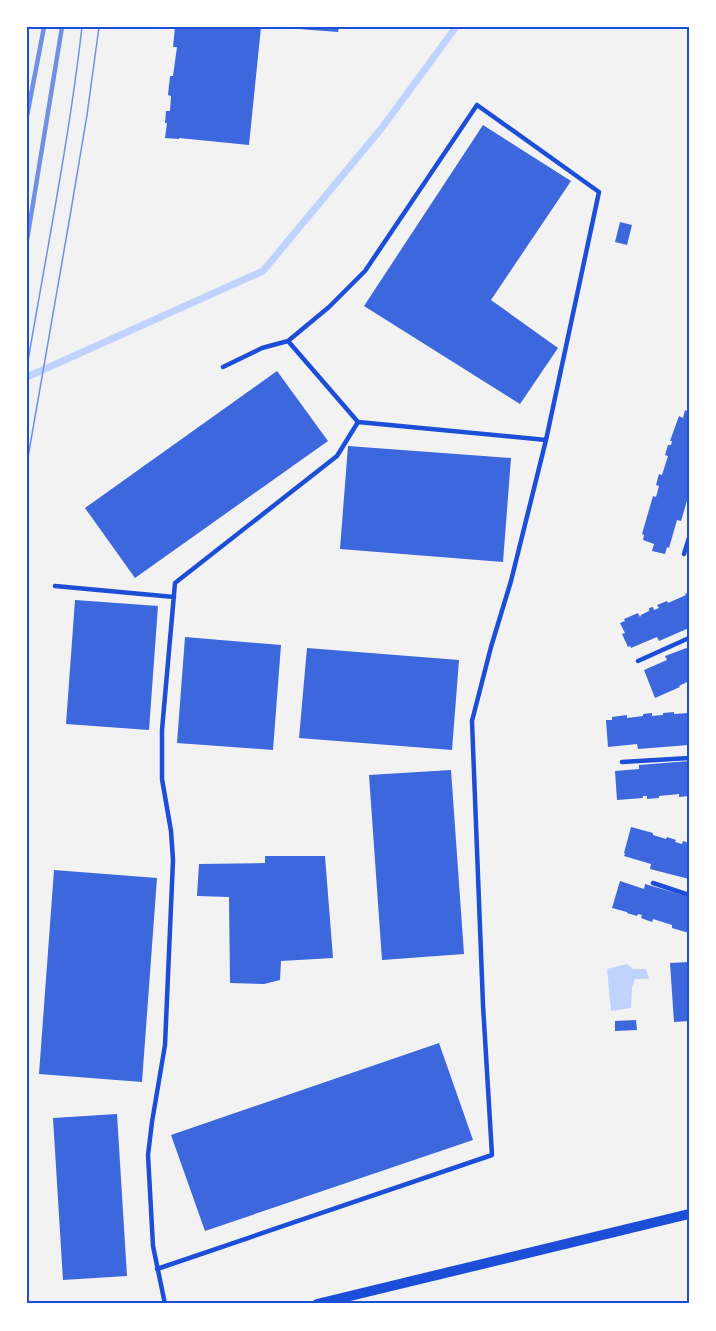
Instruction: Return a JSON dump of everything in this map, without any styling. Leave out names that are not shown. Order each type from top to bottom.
[{"type":"street","points":[[316,1304],[689,1214]]},
{"type":"lane","points":[[157,1269],[492,1155],[483,1005],[472,721],[511,581],[546,440],[599,192],[477,105],[365,271],[288,341],[262,348],[223,367]]},
{"type":"lane","points":[[288,341],[358,422],[546,440]]},
{"type":"lane","points":[[165,1304],[153,1246],[148,1155],[165,1045],[173,860],[171,831],[162,779],[162,730],[175,583],[337,456],[358,422]]},
{"type":"lane","points":[[684,554],[689,538]]},
{"type":"lane","points":[[55,586],[174,597]]},
{"type":"lane","points":[[638,661],[689,638]]},
{"type":"lane","points":[[622,762],[689,758]]},
{"type":"lane","points":[[653,883],[689,895]]},
{"type":"water","points":[[627,964],[633,969],[646,969],[649,979],[635,979],[632,987],[631,1008],[611,1011],[607,969]]},
{"type":"building","points":[[175,27],[261,27],[249,145],[165,138],[166,111],[170,111],[171,96],[168,95],[170,76],[173,76],[177,47],[173,47]]},
{"type":"building","points":[[299,27],[339,27],[338,32],[299,29]]},
{"type":"building","points":[[483,125],[571,181],[491,300],[558,348],[520,404],[364,306]]},
{"type":"building","points":[[620,222],[632,225],[627,245],[615,242]]},
{"type":"building","points":[[277,371],[328,441],[135,578],[85,508]]},
{"type":"building","points":[[685,410],[689,412],[689,494],[681,521],[677,520],[665,554],[652,551],[654,544],[643,540],[644,535],[642,534],[653,496],[656,497],[659,474],[662,475],[668,456],[665,455],[668,445],[671,445],[672,441],[670,441],[679,416],[683,418]]},
{"type":"building","points":[[348,446],[511,458],[503,562],[340,549]]},
{"type":"building","points":[[689,592],[689,628],[659,641],[657,637],[631,648],[628,647],[620,623],[625,621],[624,619],[638,613],[640,617],[649,611],[649,608],[653,607],[654,610],[659,608],[657,605],[667,601],[668,603]]},
{"type":"building","points":[[75,600],[158,606],[149,730],[66,724]]},
{"type":"building","points":[[185,637],[281,645],[273,750],[177,743]]},
{"type":"building","points":[[689,647],[689,681],[655,698],[644,670],[667,660],[665,656]]},
{"type":"building","points":[[307,648],[459,660],[452,750],[299,738]]},
{"type":"building","points":[[674,712],[674,714],[689,713],[689,745],[638,749],[637,744],[608,747],[606,720],[627,715],[627,718],[643,716],[643,714],[652,713],[652,716]]},
{"type":"building","points":[[689,761],[689,796],[679,797],[679,794],[647,799],[647,796],[643,796],[643,798],[617,800],[615,771],[639,769],[639,765]]},
{"type":"building","points":[[451,770],[464,954],[382,960],[369,775]]},
{"type":"building","points":[[631,827],[666,839],[667,837],[676,840],[675,842],[682,844],[683,841],[689,843],[689,879],[650,869],[651,864],[624,856]]},
{"type":"building","points":[[265,856],[325,856],[333,958],[281,961],[280,980],[264,984],[230,983],[229,897],[197,896],[199,864],[265,863]]},
{"type":"building","points":[[54,870],[157,878],[142,1082],[39,1074]]},
{"type":"building","points":[[620,881],[644,889],[645,884],[689,897],[689,933],[653,919],[652,922],[641,918],[642,915],[637,916],[612,908]]},
{"type":"building","points":[[688,962],[689,1021],[674,1022],[670,963]]},
{"type":"building","points":[[636,1020],[637,1030],[615,1031],[615,1021]]},
{"type":"building","points":[[439,1043],[473,1140],[205,1231],[171,1135]]},
{"type":"building","points":[[117,1114],[127,1276],[63,1280],[53,1118]]},
{"type":"waterway","points":[[27,377],[263,271],[381,129],[456,27]]},
{"type":"tram line","points":[[27,367],[64,155],[82,27]]},
{"type":"tram line","points":[[27,463],[87,115],[99,27]]},
{"type":"railway","points":[[27,116],[44,27]]},
{"type":"railway","points":[[27,240],[62,27]]}]
